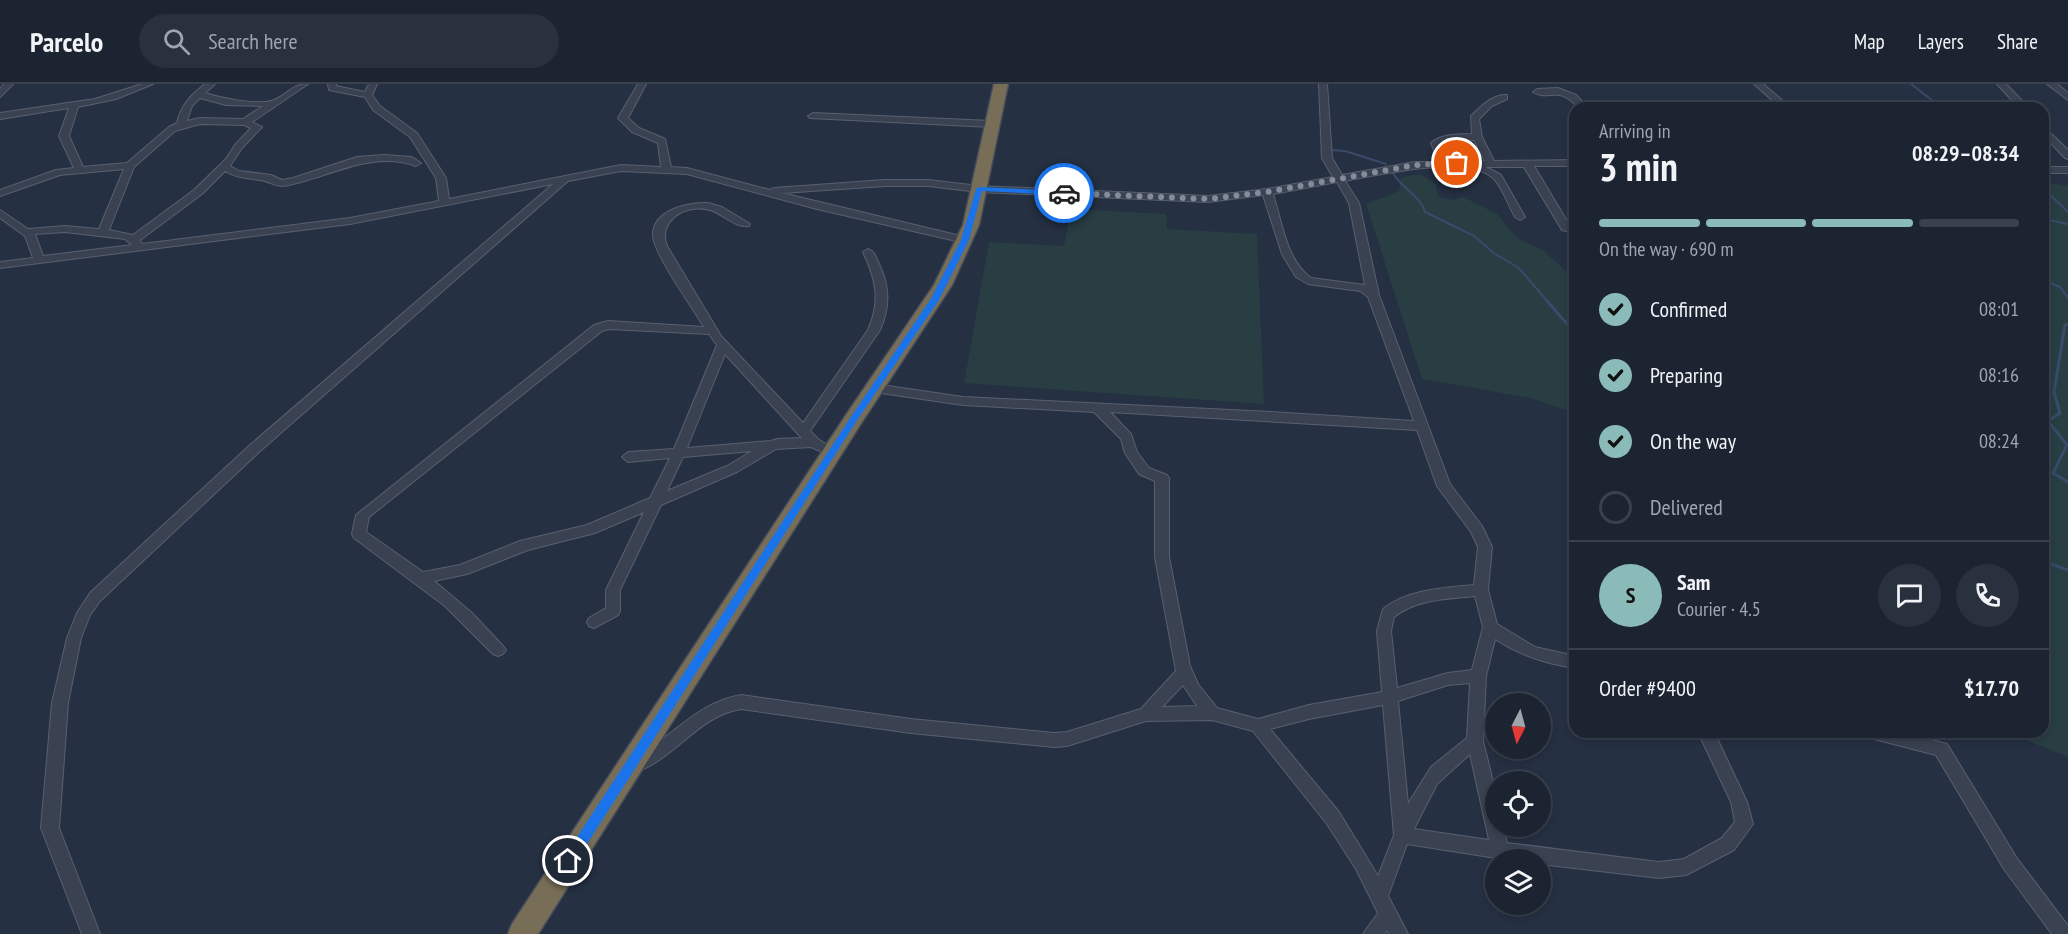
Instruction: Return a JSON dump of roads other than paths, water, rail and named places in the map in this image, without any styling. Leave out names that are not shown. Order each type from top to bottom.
[{"type":"highway","points":[[522,934],[832,452],[934,300],[965,240],[979,189],[1001,84]]},
{"type":"street","points":[[0,94],[9,84]]},
{"type":"street","points":[[0,116],[74,105],[125,94],[148,84]]},
{"type":"street","points":[[181,125],[183,112],[197,94],[211,84]]},
{"type":"street","points":[[245,122],[304,84]]},
{"type":"street","points":[[332,84],[332,88],[340,91],[368,95]]},
{"type":"street","points":[[373,84],[368,95],[372,105],[389,118],[409,128],[441,178],[444,203]]},
{"type":"street","points":[[642,84],[623,118],[638,132],[662,141],[666,169]]},
{"type":"street","points":[[1323,84],[1327,158],[1354,203],[1373,295],[1444,486],[1478,530],[1485,547],[1481,590],[1490,627],[1478,676],[1474,741],[1500,849]]},
{"type":"street","points":[[1758,84],[1779,102]]},
{"type":"street","points":[[2001,84],[2018,102]]},
{"type":"street","points":[[2051,84],[2068,97]]},
{"type":"street","points":[[1537,93],[1566,91],[1578,102]]},
{"type":"street","points":[[197,94],[226,102],[271,104]]},
{"type":"street","points":[[1491,164],[1477,137],[1474,118],[1490,104],[1504,97]]},
{"type":"street","points":[[74,105],[64,136],[79,169]]},
{"type":"street","points":[[813,116],[991,124]]},
{"type":"street","points":[[103,232],[130,166],[168,132],[181,125],[200,121],[245,122],[257,127],[238,147],[230,161],[198,192],[136,243]]},
{"type":"street","points":[[2049,135],[2068,156]]},
{"type":"street","points":[[1444,163],[1436,143],[1446,138],[1477,137]]},
{"type":"street","points":[[224,167],[237,174],[270,178],[280,183],[295,181],[357,160],[384,158],[412,160],[416,163]]},
{"type":"street","points":[[1470,163],[1498,177],[1520,217]]},
{"type":"street","points":[[1527,163],[1566,228],[1569,229]]},
{"type":"street","points":[[765,192],[885,183],[928,183],[979,189],[1208,199],[1267,192],[1415,165],[1569,163]]},
{"type":"street","points":[[0,193],[59,172],[130,166]]},
{"type":"street","points":[[0,265],[136,243],[350,221],[621,168],[687,171],[965,240]]},
{"type":"street","points":[[2049,170],[2068,170]]},
{"type":"street","points":[[91,934],[50,828],[60,703],[74,638],[84,614],[95,597],[254,449],[566,178]]},
{"type":"street","points":[[1267,192],[1293,269],[1299,278],[1364,288],[1373,295]]},
{"type":"street","points":[[745,224],[714,207],[696,206],[676,212],[665,220],[659,230],[659,239],[665,254],[723,344],[808,437],[832,452]]},
{"type":"street","points":[[0,213],[30,236],[39,260]]},
{"type":"street","points":[[26,232],[66,228],[103,232],[136,243]]},
{"type":"street","points":[[628,457],[777,443],[808,437],[882,314],[884,300],[878,273],[868,252]]},
{"type":"street","points":[[498,650],[480,628],[421,578],[359,534],[363,514],[598,328],[608,325],[713,331]]},
{"type":"street","points":[[594,622],[613,611],[613,590],[679,452],[723,344]]},
{"type":"street","points":[[874,388],[963,401],[1422,426]]},
{"type":"street","points":[[1098,408],[1127,437],[1131,453],[1144,471],[1162,478],[1162,557],[1184,673],[1192,688],[1212,713]]},
{"type":"street","points":[[421,578],[462,570],[525,545],[590,529],[732,469],[777,443]]},
{"type":"street","points":[[1402,835],[1384,631],[1388,613],[1398,606],[1422,598],[1481,590]]},
{"type":"street","points":[[1490,627],[1506,639],[1533,653],[1569,661]]},
{"type":"street","points":[[1146,714],[1184,673]]},
{"type":"street","points":[[627,770],[663,748],[706,713],[724,704],[741,702],[911,726],[1054,740],[1067,739],[1146,714],[1212,713],[1258,726],[1309,712],[1390,697],[1448,679],[1478,676]]},
{"type":"street","points":[[1258,726],[1332,818],[1362,863],[1387,916],[1399,934]]},
{"type":"street","points":[[1551,856],[1659,870],[1686,867],[1728,844],[1744,824],[1739,802],[1709,738]]},
{"type":"street","points":[[1898,738],[1941,749],[2010,863],[2063,934]]},
{"type":"street","points":[[1379,897],[1402,835],[1428,784],[1452,756],[1474,741]]},
{"type":"street","points":[[1402,835],[1493,849]]},
{"type":"street","points":[[1372,934],[1387,916]]},
{"type":"waterway","points":[[1911,84],[1934,102]]},
{"type":"waterway","points":[[1331,150],[1345,151],[1386,164]]},
{"type":"waterway","points":[[1393,173],[1419,201],[1425,212],[1474,236],[1495,254],[1519,268],[1548,302]]},
{"type":"waterway","points":[[2049,194],[2068,212]]},
{"type":"waterway","points":[[2049,220],[2068,224]]},
{"type":"waterway","points":[[2049,282],[2060,287],[2068,298]]},
{"type":"waterway","points":[[1547,301],[1569,326]]},
{"type":"waterway","points":[[2049,420],[2060,413],[2054,392],[2065,325],[2068,324]]},
{"type":"waterway","points":[[2049,422],[2067,445],[2053,473],[2068,482]]},
{"type":"waterway","points":[[2049,563],[2068,570]]}]
